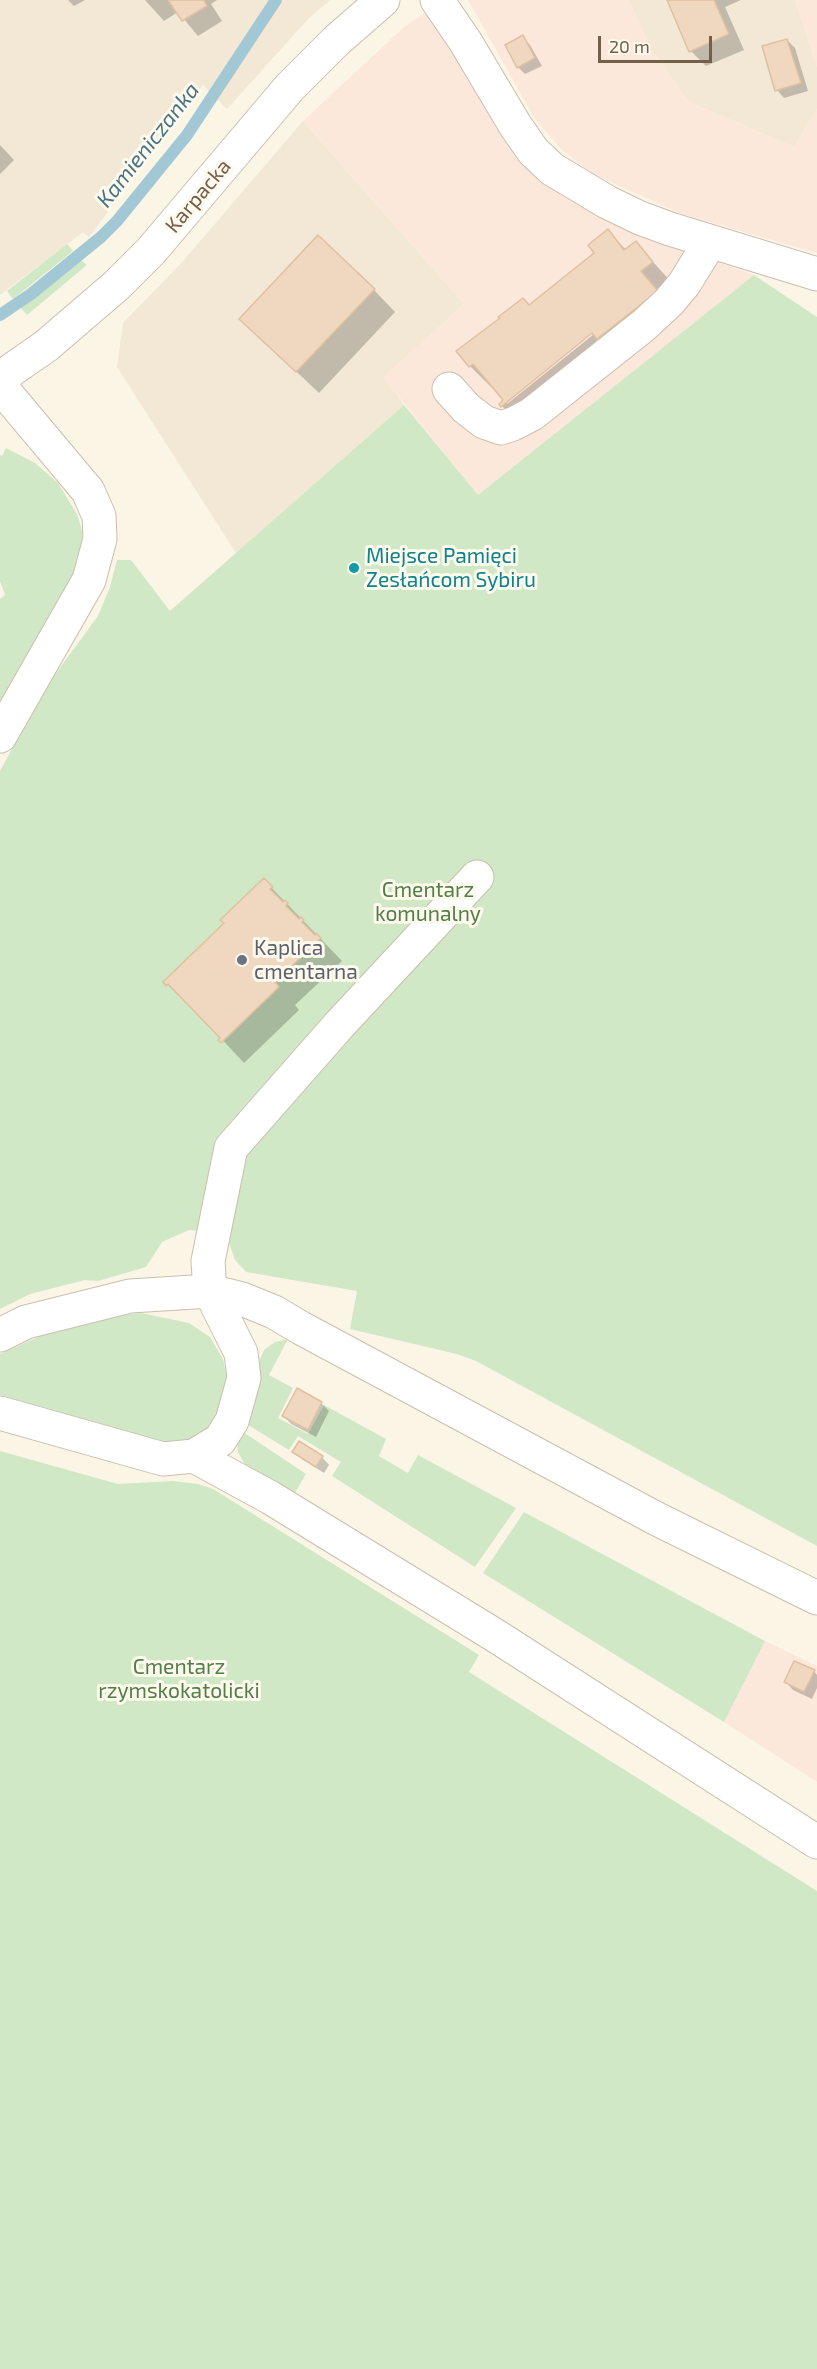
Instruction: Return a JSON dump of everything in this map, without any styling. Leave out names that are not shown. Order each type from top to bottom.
[{"type":"street","name":"Karpacka","points":[[0,378],[46,346],[117,285],[151,251],[290,87],[351,27],[383,0]]},
{"type":"street","points":[[436,0],[465,41],[515,125],[533,151],[552,169],[579,187],[632,214],[710,242],[817,274]]},
{"type":"street","points":[[449,389],[466,408],[484,422],[501,428],[532,414],[643,327],[669,302],[684,284],[710,242]]},
{"type":"street","points":[[0,386],[88,491],[99,516],[100,539],[89,580],[0,736]]},
{"type":"street","points":[[0,1413],[163,1459],[194,1456],[220,1440],[232,1421],[244,1378],[241,1353],[210,1291],[208,1261],[231,1148],[340,1024],[477,877]]},
{"type":"street","points":[[0,1335],[26,1322],[82,1306],[130,1296],[210,1291],[243,1299],[274,1312],[657,1519],[817,1598]]},
{"type":"street","points":[[194,1456],[271,1498],[496,1636],[817,1842]]},
{"type":"shaded area","points":[[0,0],[330,0],[309,18],[227,109],[203,85],[89,237],[83,232],[0,295]]},
{"type":"shaded area","points":[[468,0],[629,0],[651,49],[689,102],[794,147],[817,109],[817,253],[682,214],[593,174],[562,150],[535,119]]},
{"type":"shaded area","points":[[629,0],[795,0],[817,67],[817,109],[794,147],[689,102],[651,49]]},
{"type":"shaded area","points":[[795,0],[817,0],[817,67]]},
{"type":"shaded area","points":[[433,8],[514,140],[655,240],[754,275],[478,496],[383,377],[464,304],[303,121],[404,27]]},
{"type":"shaded area","points":[[303,121],[464,304],[384,377],[404,405],[236,553],[117,367],[123,323],[184,260]]},
{"type":"shaded area","points":[[765,1641],[817,1666],[817,1782],[724,1722]]},
{"type":"green space","points":[[67,244],[73,251],[13,299],[7,291]]},
{"type":"green space","points":[[80,259],[87,265],[27,315],[19,306]]},
{"type":"green space","name":"Cmentarz komunalny","points":[[754,275],[817,317],[817,1546],[476,1361],[457,1354],[350,1329],[357,1291],[246,1272],[235,1260],[226,1234],[189,1230],[162,1242],[146,1267],[98,1281],[85,1280],[30,1294],[0,1309],[0,771],[45,688],[98,616],[110,587],[117,560],[131,560],[170,611],[404,405],[478,495]]},
{"type":"green space","points":[[6,448],[35,463],[58,483],[77,514],[84,537],[81,564],[0,706],[0,599],[5,595],[0,581],[0,455],[2,456]]},
{"type":"green space","points":[[141,1313],[189,1323],[210,1337],[223,1359],[227,1378],[224,1406],[211,1429],[200,1438],[171,1444],[0,1395],[0,1354],[74,1321]]},
{"type":"green space","points":[[288,1339],[269,1375],[293,1388],[278,1418],[308,1434],[324,1405],[386,1439],[379,1456],[408,1473],[418,1455],[516,1508],[475,1567],[332,1476],[341,1462],[298,1436],[289,1450],[248,1425],[254,1406],[259,1361],[264,1350],[275,1342]]},
{"type":"green space","points":[[243,1432],[306,1474],[293,1496],[253,1472],[244,1463],[238,1452],[237,1440]]},
{"type":"green space","name":"Cmentarz rzymskokatolicki","points":[[0,1451],[118,1484],[173,1481],[198,1484],[213,1489],[479,1655],[469,1672],[817,1891],[817,2369],[0,2369]]},
{"type":"green space","points":[[524,1512],[765,1641],[724,1722],[483,1573]]},
{"type":"building","points":[[168,0],[204,0],[207,6],[182,21]]},
{"type":"building","points":[[667,0],[714,0],[729,34],[689,52]]},
{"type":"building","points":[[523,35],[535,58],[517,68],[505,45]]},
{"type":"building","points":[[787,39],[801,83],[775,91],[762,46]]},
{"type":"building","points":[[608,229],[624,250],[636,241],[653,262],[641,271],[658,291],[597,339],[592,333],[501,407],[499,404],[503,400],[473,364],[469,367],[456,351],[523,298],[529,305],[594,253],[588,245]]},
{"type":"building","points":[[318,235],[375,289],[296,372],[239,319]]},
{"type":"building","name":"Kaplica cmentarna","points":[[264,878],[273,887],[270,889],[283,902],[285,900],[288,903],[286,906],[299,919],[301,917],[304,920],[302,922],[321,938],[275,982],[279,987],[221,1043],[218,1040],[220,1038],[168,984],[166,986],[163,982],[224,923],[220,920]]},
{"type":"building","points":[[297,1388],[322,1402],[308,1430],[282,1416]]},
{"type":"building","points":[[299,1441],[323,1456],[316,1467],[292,1452]]},
{"type":"building","points":[[794,1661],[815,1670],[804,1692],[784,1682]]},
{"type":"waterway","name":"Kamieniczanka","points":[[0,315],[31,294],[101,237],[117,221],[187,135],[276,0]]},
{"type":"place","name":"Miejsce Pamięci Zesłańcom Sybiru","points":[[354,568]]},
{"type":"place","name":"Kaplica cmentarna","points":[[242,960]]}]
